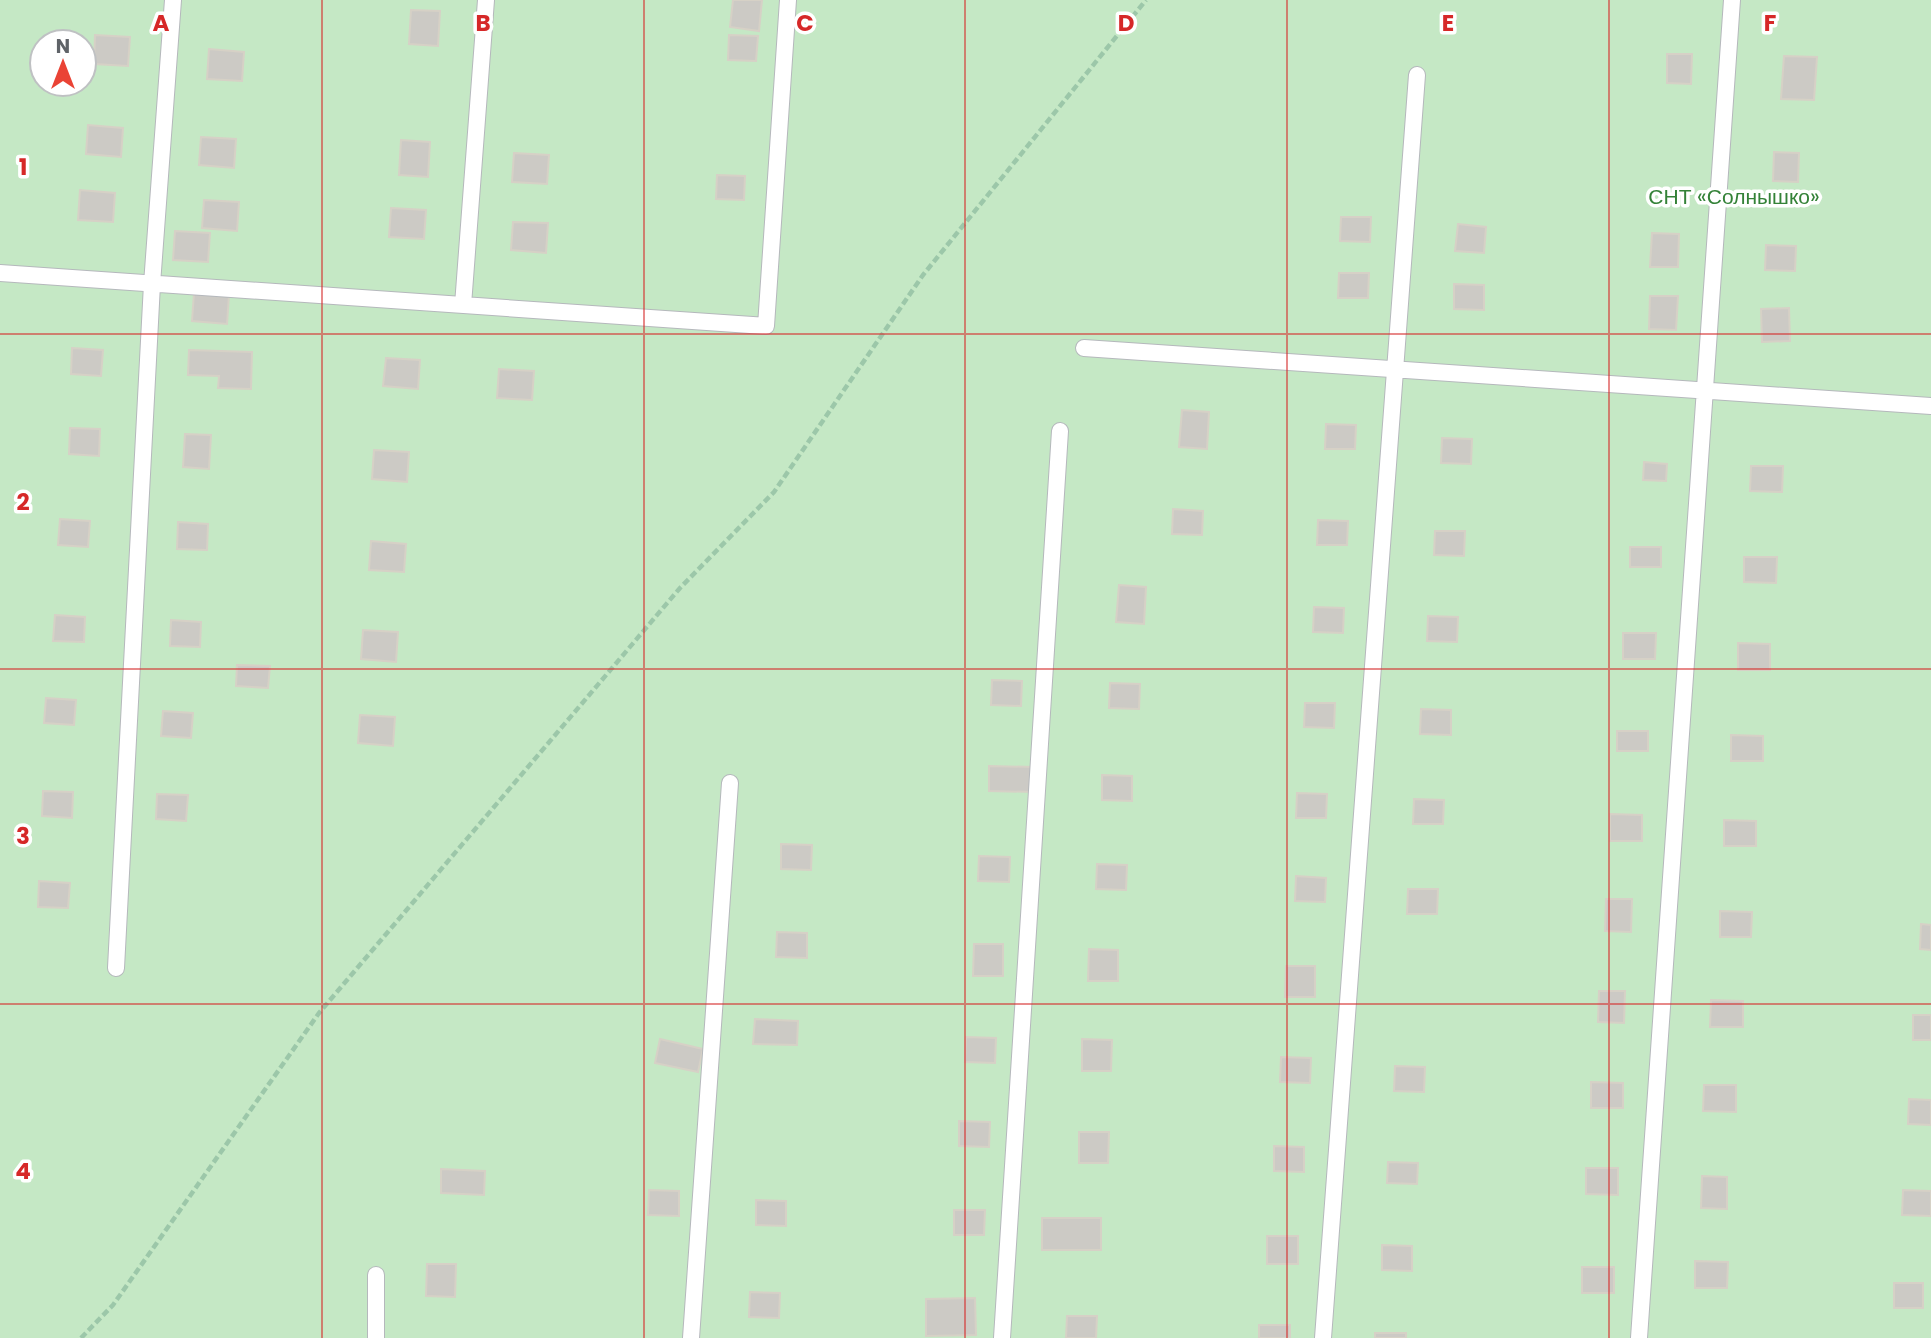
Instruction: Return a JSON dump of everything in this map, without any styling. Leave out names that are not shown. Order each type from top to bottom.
[{"type":"lane","points":[[116,968],[152,284],[173,0]]},
{"type":"lane","points":[[463,305],[486,0]]},
{"type":"lane","points":[[0,273],[766,326],[788,0]]},
{"type":"lane","points":[[1639,1338],[1732,0]]},
{"type":"lane","points":[[1323,1338],[1418,75]]},
{"type":"lane","points":[[1084,348],[1931,406]]},
{"type":"lane","points":[[1002,1338],[1060,431]]},
{"type":"lane","points":[[691,1338],[730,783]]},
{"type":"lane","points":[[376,1275],[376,1338]]},
{"type":"path","points":[[81,1338],[113,1305],[318,1013],[680,588],[774,492],[923,275],[1146,0]]},
{"type":"green space","name":"СНТ «Солнышко»","points":[[0,0],[1931,0],[1931,1338],[0,1338]]},
{"type":"building","points":[[733,0],[762,0],[759,31],[730,27]]},
{"type":"building","points":[[411,10],[440,11],[438,46],[409,44]]},
{"type":"building","points":[[98,35],[130,37],[128,66],[98,64]]},
{"type":"building","points":[[729,35],[758,36],[756,61],[728,60]]},
{"type":"building","points":[[209,49],[244,52],[242,81],[207,79]]},
{"type":"building","points":[[1667,54],[1692,54],[1691,84],[1667,83]]},
{"type":"building","points":[[1784,56],[1817,57],[1814,100],[1781,99]]},
{"type":"building","points":[[88,125],[123,128],[121,157],[86,154]]},
{"type":"building","points":[[201,137],[236,139],[234,168],[199,165]]},
{"type":"building","points":[[401,140],[430,142],[428,177],[399,175]]},
{"type":"building","points":[[1774,152],[1799,153],[1798,182],[1773,181]]},
{"type":"building","points":[[514,153],[549,155],[547,184],[512,182]]},
{"type":"building","points":[[717,175],[745,176],[744,200],[716,199]]},
{"type":"building","points":[[80,190],[115,193],[113,222],[78,220]]},
{"type":"building","points":[[204,200],[239,202],[237,231],[202,228]]},
{"type":"building","points":[[391,208],[426,210],[424,239],[389,237]]},
{"type":"building","points":[[1341,217],[1371,217],[1370,242],[1340,241]]},
{"type":"building","points":[[513,222],[548,223],[546,253],[511,250]]},
{"type":"building","points":[[1458,224],[1486,227],[1484,253],[1455,251]]},
{"type":"building","points":[[175,231],[210,233],[208,262],[173,260]]},
{"type":"building","points":[[1652,233],[1679,234],[1678,267],[1650,267]]},
{"type":"building","points":[[1766,245],[1796,246],[1795,271],[1765,270]]},
{"type":"building","points":[[1339,273],[1369,273],[1368,298],[1338,298]]},
{"type":"building","points":[[1454,284],[1484,285],[1484,310],[1454,309]]},
{"type":"building","points":[[194,293],[229,295],[227,324],[192,321]]},
{"type":"building","points":[[1650,296],[1678,296],[1676,330],[1649,329]]},
{"type":"building","points":[[1789,308],[1790,341],[1762,342],[1761,309]]},
{"type":"building","points":[[72,348],[103,350],[101,376],[71,374]]},
{"type":"building","points":[[189,350],[252,352],[251,389],[218,388],[219,376],[188,375]]},
{"type":"building","points":[[386,358],[420,360],[418,389],[383,386]]},
{"type":"building","points":[[499,369],[534,371],[532,400],[497,398]]},
{"type":"building","points":[[1182,410],[1209,412],[1207,449],[1179,447]]},
{"type":"building","points":[[1326,424],[1356,425],[1355,449],[1325,449]]},
{"type":"building","points":[[70,428],[100,429],[99,456],[69,454]]},
{"type":"building","points":[[185,434],[211,435],[209,469],[183,467]]},
{"type":"building","points":[[1442,438],[1472,439],[1471,464],[1441,463]]},
{"type":"building","points":[[374,450],[409,452],[407,482],[372,479]]},
{"type":"building","points":[[1644,462],[1667,464],[1666,481],[1643,480]]},
{"type":"building","points":[[1751,466],[1783,466],[1782,492],[1750,491]]},
{"type":"building","points":[[1173,509],[1203,511],[1202,535],[1172,534]]},
{"type":"building","points":[[60,519],[90,521],[88,547],[58,545]]},
{"type":"building","points":[[1318,520],[1348,521],[1347,545],[1317,545]]},
{"type":"building","points":[[178,522],[208,524],[207,550],[177,549]]},
{"type":"building","points":[[1435,531],[1465,531],[1464,556],[1434,555]]},
{"type":"building","points":[[371,541],[406,544],[404,572],[369,570]]},
{"type":"building","points":[[1630,547],[1661,547],[1661,567],[1630,567]]},
{"type":"building","points":[[1744,557],[1777,557],[1776,583],[1744,582]]},
{"type":"building","points":[[1119,585],[1146,587],[1144,624],[1116,622]]},
{"type":"building","points":[[1314,607],[1344,608],[1343,633],[1313,632]]},
{"type":"building","points":[[55,615],[85,617],[84,642],[53,641]]},
{"type":"building","points":[[1428,616],[1458,617],[1457,642],[1427,641]]},
{"type":"building","points":[[171,620],[201,622],[200,647],[170,646]]},
{"type":"building","points":[[363,630],[398,632],[396,662],[361,659]]},
{"type":"building","points":[[1623,633],[1656,633],[1655,659],[1623,659]]},
{"type":"building","points":[[1738,643],[1770,644],[1770,670],[1738,670]]},
{"type":"building","points":[[237,665],[270,666],[268,688],[236,686]]},
{"type":"building","points":[[992,680],[1022,681],[1021,706],[991,705]]},
{"type":"building","points":[[1110,683],[1140,684],[1139,709],[1109,708]]},
{"type":"building","points":[[46,698],[76,700],[74,725],[44,723]]},
{"type":"building","points":[[1305,703],[1335,703],[1334,728],[1304,727]]},
{"type":"building","points":[[1421,709],[1451,710],[1451,735],[1420,734]]},
{"type":"building","points":[[163,711],[193,713],[191,738],[161,736]]},
{"type":"building","points":[[360,715],[395,717],[393,746],[358,743]]},
{"type":"building","points":[[1617,731],[1648,731],[1648,751],[1617,751]]},
{"type":"building","points":[[1731,735],[1763,736],[1763,761],[1731,761]]},
{"type":"building","points":[[989,766],[1034,767],[1033,792],[989,791]]},
{"type":"building","points":[[1102,775],[1132,776],[1132,801],[1102,800]]},
{"type":"building","points":[[43,791],[73,792],[72,818],[42,816]]},
{"type":"building","points":[[1297,793],[1327,794],[1326,818],[1296,818]]},
{"type":"building","points":[[157,794],[188,795],[186,821],[156,819]]},
{"type":"building","points":[[1414,799],[1444,800],[1443,824],[1413,824]]},
{"type":"building","points":[[1610,814],[1642,815],[1642,841],[1610,841]]},
{"type":"building","points":[[1724,820],[1756,821],[1756,846],[1724,846]]},
{"type":"building","points":[[781,844],[812,845],[811,870],[781,869]]},
{"type":"building","points":[[979,856],[1010,857],[1009,882],[978,881]]},
{"type":"building","points":[[1097,864],[1127,865],[1126,890],[1096,889]]},
{"type":"building","points":[[1296,876],[1326,878],[1325,902],[1295,901]]},
{"type":"building","points":[[39,881],[70,883],[68,908],[38,907]]},
{"type":"building","points":[[1408,889],[1438,889],[1437,914],[1407,914]]},
{"type":"building","points":[[1606,899],[1632,899],[1631,932],[1605,931]]},
{"type":"building","points":[[1720,911],[1752,912],[1751,937],[1720,937]]},
{"type":"building","points":[[1921,924],[1931,925],[1931,950],[1920,949]]},
{"type":"building","points":[[777,932],[807,933],[807,958],[776,957]]},
{"type":"building","points":[[974,944],[1003,944],[1003,976],[973,976]]},
{"type":"building","points":[[1089,949],[1118,950],[1118,981],[1088,981]]},
{"type":"building","points":[[1286,966],[1315,966],[1315,997],[1285,997]]},
{"type":"building","points":[[1599,991],[1625,991],[1624,1023],[1598,1022]]},
{"type":"building","points":[[1711,1000],[1743,1001],[1743,1027],[1710,1027]]},
{"type":"building","points":[[1913,1015],[1931,1015],[1931,1040],[1913,1040]]},
{"type":"building","points":[[755,1019],[798,1021],[797,1045],[753,1044]]},
{"type":"building","points":[[966,1037],[996,1038],[995,1063],[965,1062]]},
{"type":"building","points":[[660,1039],[703,1049],[698,1072],[655,1063]]},
{"type":"building","points":[[1082,1039],[1112,1040],[1111,1071],[1082,1071]]},
{"type":"building","points":[[1281,1057],[1311,1058],[1310,1083],[1280,1082]]},
{"type":"building","points":[[1395,1066],[1425,1067],[1424,1092],[1394,1091]]},
{"type":"building","points":[[1591,1082],[1623,1083],[1623,1108],[1591,1108]]},
{"type":"building","points":[[1704,1085],[1736,1085],[1736,1112],[1703,1111]]},
{"type":"building","points":[[1909,1099],[1931,1100],[1931,1125],[1908,1124]]},
{"type":"building","points":[[959,1121],[990,1122],[989,1147],[959,1146]]},
{"type":"building","points":[[1079,1132],[1109,1132],[1108,1163],[1079,1163]]},
{"type":"building","points":[[1274,1146],[1304,1147],[1304,1172],[1274,1171]]},
{"type":"building","points":[[1388,1162],[1418,1163],[1417,1184],[1387,1183]]},
{"type":"building","points":[[1586,1168],[1618,1168],[1618,1195],[1586,1194]]},
{"type":"building","points":[[441,1169],[485,1171],[484,1195],[441,1193]]},
{"type":"building","points":[[1702,1176],[1727,1177],[1727,1209],[1701,1208]]},
{"type":"building","points":[[649,1190],[679,1191],[679,1216],[648,1215]]},
{"type":"building","points":[[1903,1190],[1931,1191],[1931,1216],[1902,1215]]},
{"type":"building","points":[[756,1200],[786,1201],[786,1226],[756,1225]]},
{"type":"building","points":[[954,1210],[985,1210],[984,1235],[954,1235]]},
{"type":"building","points":[[1042,1218],[1101,1218],[1101,1250],[1042,1250]]},
{"type":"building","points":[[1267,1236],[1298,1236],[1298,1264],[1267,1264]]},
{"type":"building","points":[[1382,1245],[1412,1246],[1412,1271],[1382,1270]]},
{"type":"building","points":[[1695,1261],[1728,1262],[1727,1288],[1695,1288]]},
{"type":"building","points":[[427,1264],[456,1264],[455,1297],[426,1296]]},
{"type":"building","points":[[1582,1267],[1614,1267],[1614,1293],[1582,1293]]},
{"type":"building","points":[[1894,1283],[1923,1283],[1923,1308],[1894,1308]]},
{"type":"building","points":[[750,1292],[780,1293],[779,1318],[749,1317]]},
{"type":"building","points":[[975,1298],[976,1335],[926,1336],[926,1299]]},
{"type":"building","points":[[1067,1316],[1097,1316],[1096,1338],[1066,1338]]},
{"type":"building","points":[[1259,1325],[1290,1325],[1290,1338],[1259,1338]]},
{"type":"building","points":[[1375,1333],[1406,1333],[1406,1338],[1375,1338]]}]
